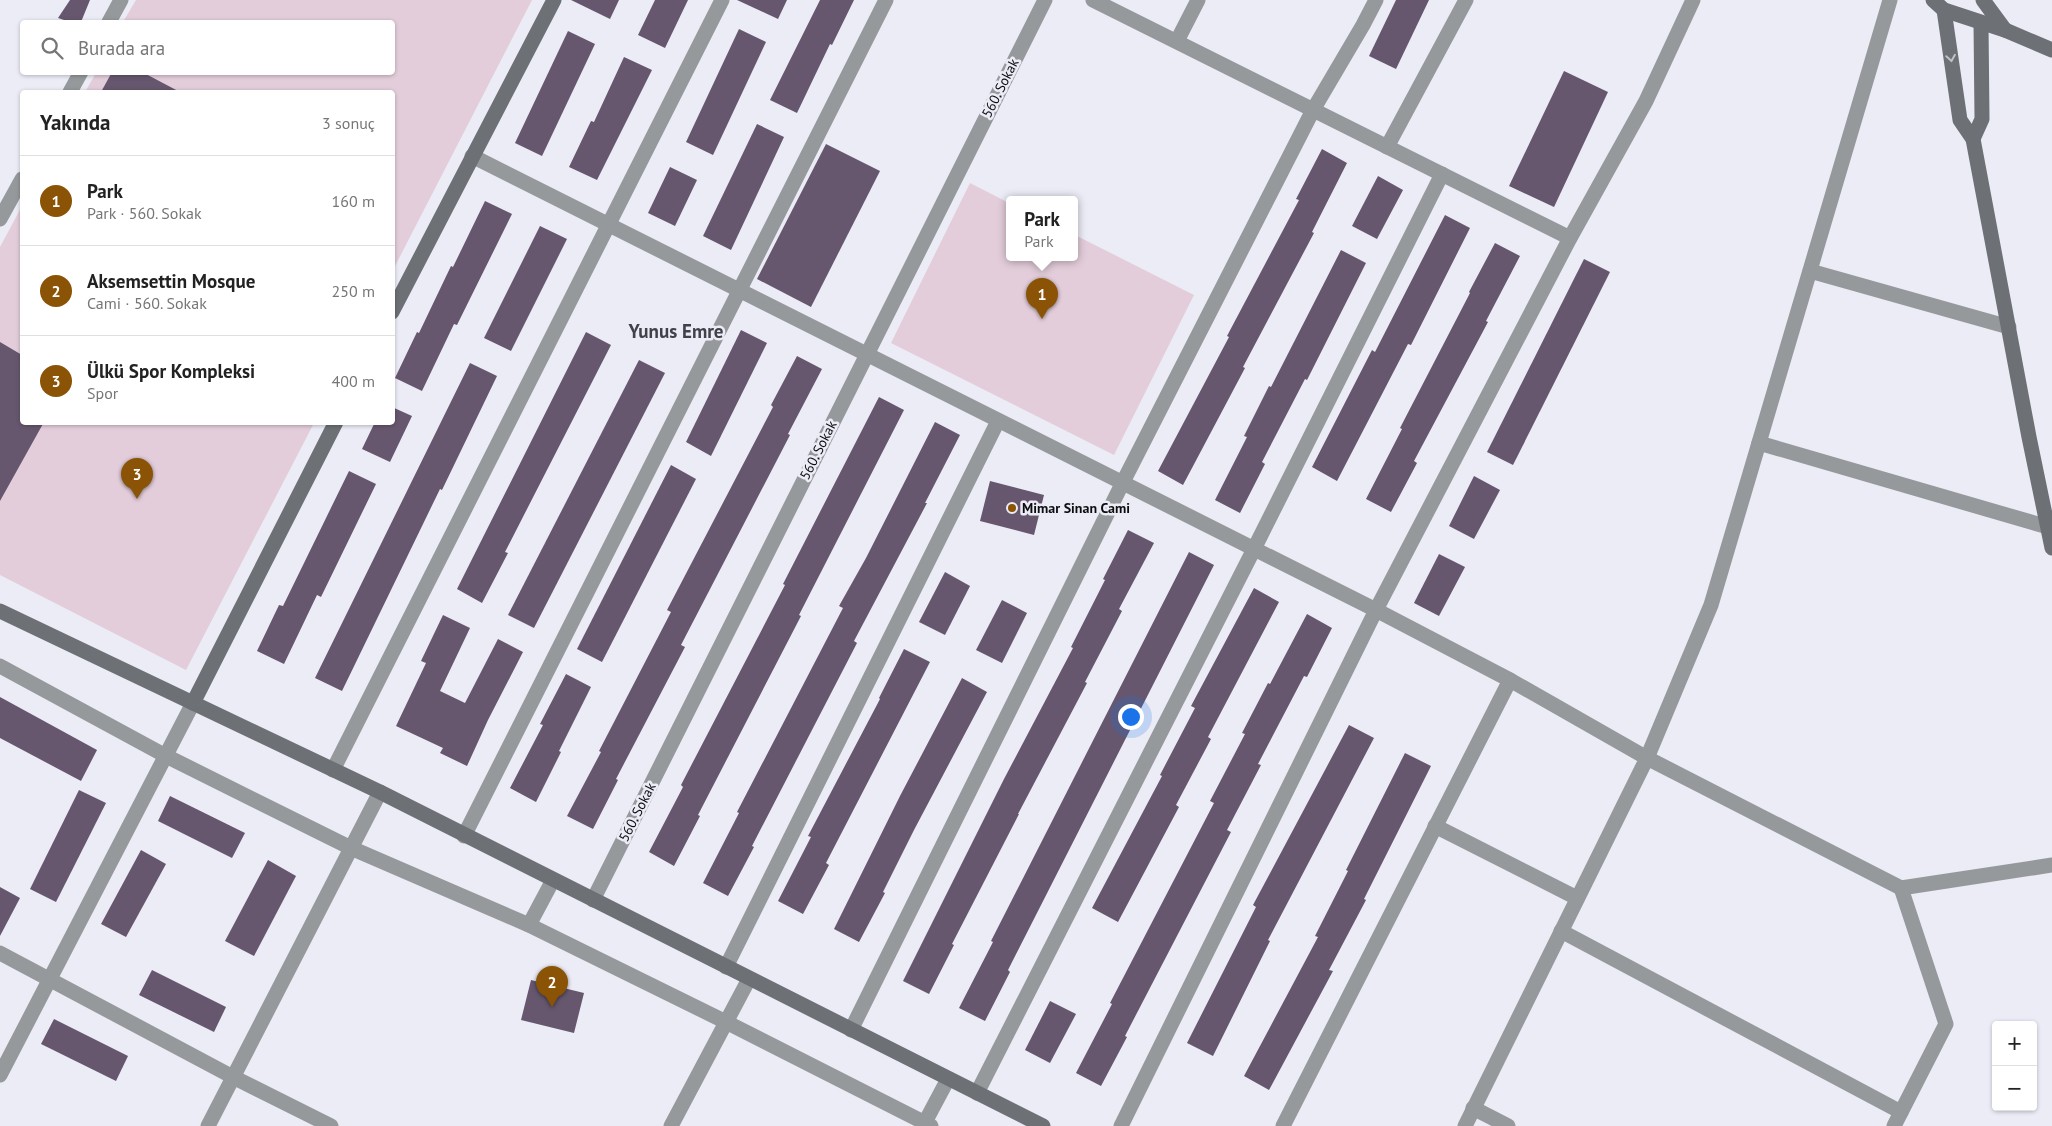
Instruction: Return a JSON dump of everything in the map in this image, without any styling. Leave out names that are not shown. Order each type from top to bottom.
[{"type":"street","points":[[110,20],[121,0]]},
{"type":"street","points":[[395,306],[554,0]]},
{"type":"street","points":[[333,770],[722,0]]},
{"type":"street","points":[[464,836],[886,0]]},
{"type":"street","name":"560. Sokak","points":[[593,900],[1044,0]]},
{"type":"street","points":[[1093,0],[1570,238]]},
{"type":"street","points":[[1177,41],[1198,0]]},
{"type":"street","points":[[851,1030],[1122,484],[1313,110],[1376,0]]},
{"type":"street","points":[[1387,147],[1466,0]]},
{"type":"street","points":[[1121,1126],[1376,610],[1570,238],[1646,101],[1693,0]]},
{"type":"street","points":[[1465,1126],[1647,758],[1712,605],[1890,0]]},
{"type":"street","points":[[1983,0],[2005,30]]},
{"type":"street","points":[[1938,5],[2052,50]]},
{"type":"street","points":[[1938,5],[1960,120],[1973,140],[2052,548]]},
{"type":"street","points":[[1973,140],[1982,119],[1981,23]]},
{"type":"street","points":[[71,90],[79,75]]},
{"type":"street","points":[[472,156],[1376,610],[1510,680],[1647,758],[1901,888],[2052,865]]},
{"type":"street","points":[[977,1093],[1254,549],[1442,174]]},
{"type":"street","points":[[0,219],[20,183]]},
{"type":"street","points":[[1810,271],[2008,328]]},
{"type":"street","points":[[726,967],[998,421]]},
{"type":"street","points":[[0,1075],[166,756],[334,425]]},
{"type":"street","points":[[1759,443],[2048,527]]},
{"type":"street","points":[[0,611],[380,792],[464,836],[1043,1126]]},
{"type":"street","points":[[0,666],[166,756],[351,848],[529,925],[726,1022],[926,1125],[948,1078]]},
{"type":"street","points":[[1283,1126],[1510,680]]},
{"type":"street","points":[[208,1126],[380,792]]},
{"type":"street","points":[[1435,826],[1577,898]]},
{"type":"street","points":[[529,925],[553,880]]},
{"type":"street","points":[[1894,1126],[1946,1024],[1901,888]]},
{"type":"street","points":[[1561,931],[1902,1112]]},
{"type":"street","points":[[0,952],[233,1077],[331,1126]]},
{"type":"street","points":[[670,1126],[749,979]]},
{"type":"street","points":[[1473,1108],[1508,1126]]},
{"type":"shaded area","points":[[136,0],[532,0],[395,266],[395,90],[86,90],[95,75],[395,75],[395,20],[124,20]]},
{"type":"shaded area","points":[[970,183],[1006,201],[1006,261],[1078,261],[1078,237],[1194,295],[1114,455],[891,343]]},
{"type":"shaded area","points":[[20,210],[20,425],[313,425],[186,670],[0,575],[0,247]]},
{"type":"building","points":[[70,0],[90,0],[82,20],[58,18]]},
{"type":"building","points":[[571,0],[619,0],[610,19]]},
{"type":"building","points":[[655,0],[688,0],[665,48],[638,35]]},
{"type":"building","points":[[737,0],[787,0],[778,19]]},
{"type":"building","points":[[820,0],[854,0],[832,45],[830,44],[797,113],[770,100]]},
{"type":"building","points":[[1396,0],[1429,0],[1396,69],[1369,56]]},
{"type":"building","points":[[739,29],[766,42],[713,155],[686,142]]},
{"type":"building","points":[[568,31],[595,44],[542,156],[515,143]]},
{"type":"building","points":[[624,57],[652,70],[597,180],[569,167],[591,121],[594,122]]},
{"type":"building","points":[[1564,71],[1608,92],[1554,207],[1509,186]]},
{"type":"building","points":[[110,75],[148,75],[176,90],[102,90]]},
{"type":"building","points":[[757,124],[784,137],[731,250],[703,236]]},
{"type":"building","points":[[826,144],[880,171],[811,307],[757,279]]},
{"type":"building","points":[[1322,149],[1347,163],[1312,232],[1314,233],[1183,485],[1158,471],[1299,200],[1296,199]]},
{"type":"building","points":[[670,167],[697,180],[675,226],[648,213]]},
{"type":"building","points":[[1378,176],[1403,190],[1377,239],[1352,226]]},
{"type":"building","points":[[485,201],[512,214],[457,325],[454,324],[422,391],[395,378]]},
{"type":"building","points":[[1445,215],[1470,228],[1411,345],[1408,344],[1337,481],[1312,467],[1372,350],[1375,352]]},
{"type":"building","points":[[540,226],[567,239],[511,351],[484,338]]},
{"type":"building","points":[[1495,243],[1520,256],[1486,321],[1488,322],[1414,461],[1417,463],[1391,512],[1366,499],[1402,429],[1400,428]]},
{"type":"building","points":[[1341,250],[1366,263],[1307,380],[1305,379],[1262,462],[1265,464],[1240,513],[1215,500],[1247,437],[1244,436],[1269,386],[1271,387]]},
{"type":"building","points":[[1584,259],[1610,272],[1513,465],[1487,452]]},
{"type":"building","points":[[741,330],[767,343],[711,456],[686,442]]},
{"type":"building","points":[[586,332],[611,345],[505,552],[508,553],[482,603],[457,589]]},
{"type":"building","points":[[0,342],[20,354],[20,425],[42,425],[0,501]]},
{"type":"building","points":[[797,356],[822,369],[788,434],[790,435],[681,645],[685,647],[616,779],[618,780],[593,829],[567,816],[671,612],[667,610],[773,407],[771,405]]},
{"type":"building","points":[[639,360],[665,373],[534,628],[508,615]]},
{"type":"building","points":[[470,363],[497,376],[342,691],[315,678]]},
{"type":"building","points":[[879,397],[904,410],[799,615],[801,616],[698,815],[700,816],[674,866],[649,852],[683,787],[681,785],[785,585],[783,584]]},
{"type":"building","points":[[395,408],[412,416],[390,462],[362,449],[374,425],[395,425]]},
{"type":"building","points":[[935,422],[960,435],[925,503],[927,503],[854,641],[857,643],[728,896],[703,883],[739,813],[737,812],[843,608],[839,606],[866,558]]},
{"type":"building","points":[[671,465],[696,479],[602,662],[577,649]]},
{"type":"building","points":[[349,471],[376,484],[321,597],[317,595],[284,664],[257,651],[279,605],[283,606]]},
{"type":"building","points":[[1474,476],[1500,490],[1474,539],[1449,526]]},
{"type":"building","name":"Mimar Sinan Cami","points":[[990,481],[1044,495],[1034,535],[980,521]]},
{"type":"building","points":[[1128,530],[1154,543],[1119,609],[1122,611],[1085,682],[1087,683],[1018,814],[952,944],[954,945],[929,994],[903,981],[1004,779],[1073,648],[1071,647]]},
{"type":"building","points":[[1189,552],[1214,565],[1008,970],[1010,972],[985,1021],[959,1008],[993,942],[991,941]]},
{"type":"building","points":[[1439,554],[1465,567],[1439,616],[1414,603]]},
{"type":"building","points":[[945,572],[970,586],[945,635],[919,622]]},
{"type":"building","points":[[1254,588],[1279,602],[1208,737],[1211,739],[1176,805],[1179,807],[1118,922],[1092,908],[1162,776],[1160,775],[1195,708],[1191,706]]},
{"type":"building","points":[[1002,600],[1027,613],[1002,663],[976,650]]},
{"type":"building","points":[[1307,614],[1332,628],[1307,677],[1304,676],[1258,764],[1261,765],[1227,830],[1231,832],[1101,1086],[1076,1073],[1112,1004],[1110,1003],[1214,803],[1210,801],[1245,734],[1242,733]]},
{"type":"building","points":[[443,615],[470,628],[440,691],[465,703],[498,639],[523,652],[467,766],[440,753],[443,748],[396,726],[426,663],[421,661]]},
{"type":"building","points":[[904,649],[930,662],[826,863],[829,865],[803,914],[778,901],[811,837],[808,836]]},
{"type":"building","points":[[566,674],[591,687],[536,802],[510,788],[543,725],[540,724]]},
{"type":"building","points":[[962,678],[987,692],[914,830],[883,892],[885,893],[859,942],[834,929],[900,796]]},
{"type":"building","points":[[0,697],[97,750],[81,781],[0,738]]},
{"type":"building","points":[[1349,725],[1374,738],[1268,940],[1270,941],[1213,1056],[1187,1043],[1256,907],[1253,905]]},
{"type":"building","points":[[1405,753],[1431,766],[1364,899],[1366,900],[1329,970],[1333,971],[1269,1090],[1244,1076],[1318,937],[1315,936],[1348,871],[1346,870]]},
{"type":"building","points":[[79,790],[106,803],[56,902],[30,889]]},
{"type":"building","points":[[170,796],[245,833],[232,858],[158,821]]},
{"type":"building","points":[[141,850],[166,864],[126,937],[101,924]]},
{"type":"building","points":[[268,860],[296,876],[254,956],[225,941]]},
{"type":"building","points":[[0,887],[20,898],[0,936]]},
{"type":"building","points":[[152,970],[226,1007],[214,1032],[139,995]]},
{"type":"building","points":[[531,980],[584,993],[574,1033],[521,1020]]},
{"type":"building","points":[[1050,1001],[1076,1014],[1050,1063],[1025,1050]]},
{"type":"building","points":[[54,1019],[128,1056],[116,1081],[41,1044]]},
{"type":"place","name":"Park","points":[[1042,319]]},
{"type":"place","name":"Ülkü Spor Kompleksi","points":[[137,499]]},
{"type":"place","name":"Mimar Sinan Cami","points":[[1012,508]]},
{"type":"place","name":"Aksemsettin Mosque","points":[[552,1007]]},
{"type":"district","name":"Yunus Emre","points":[[676,331]]}]
